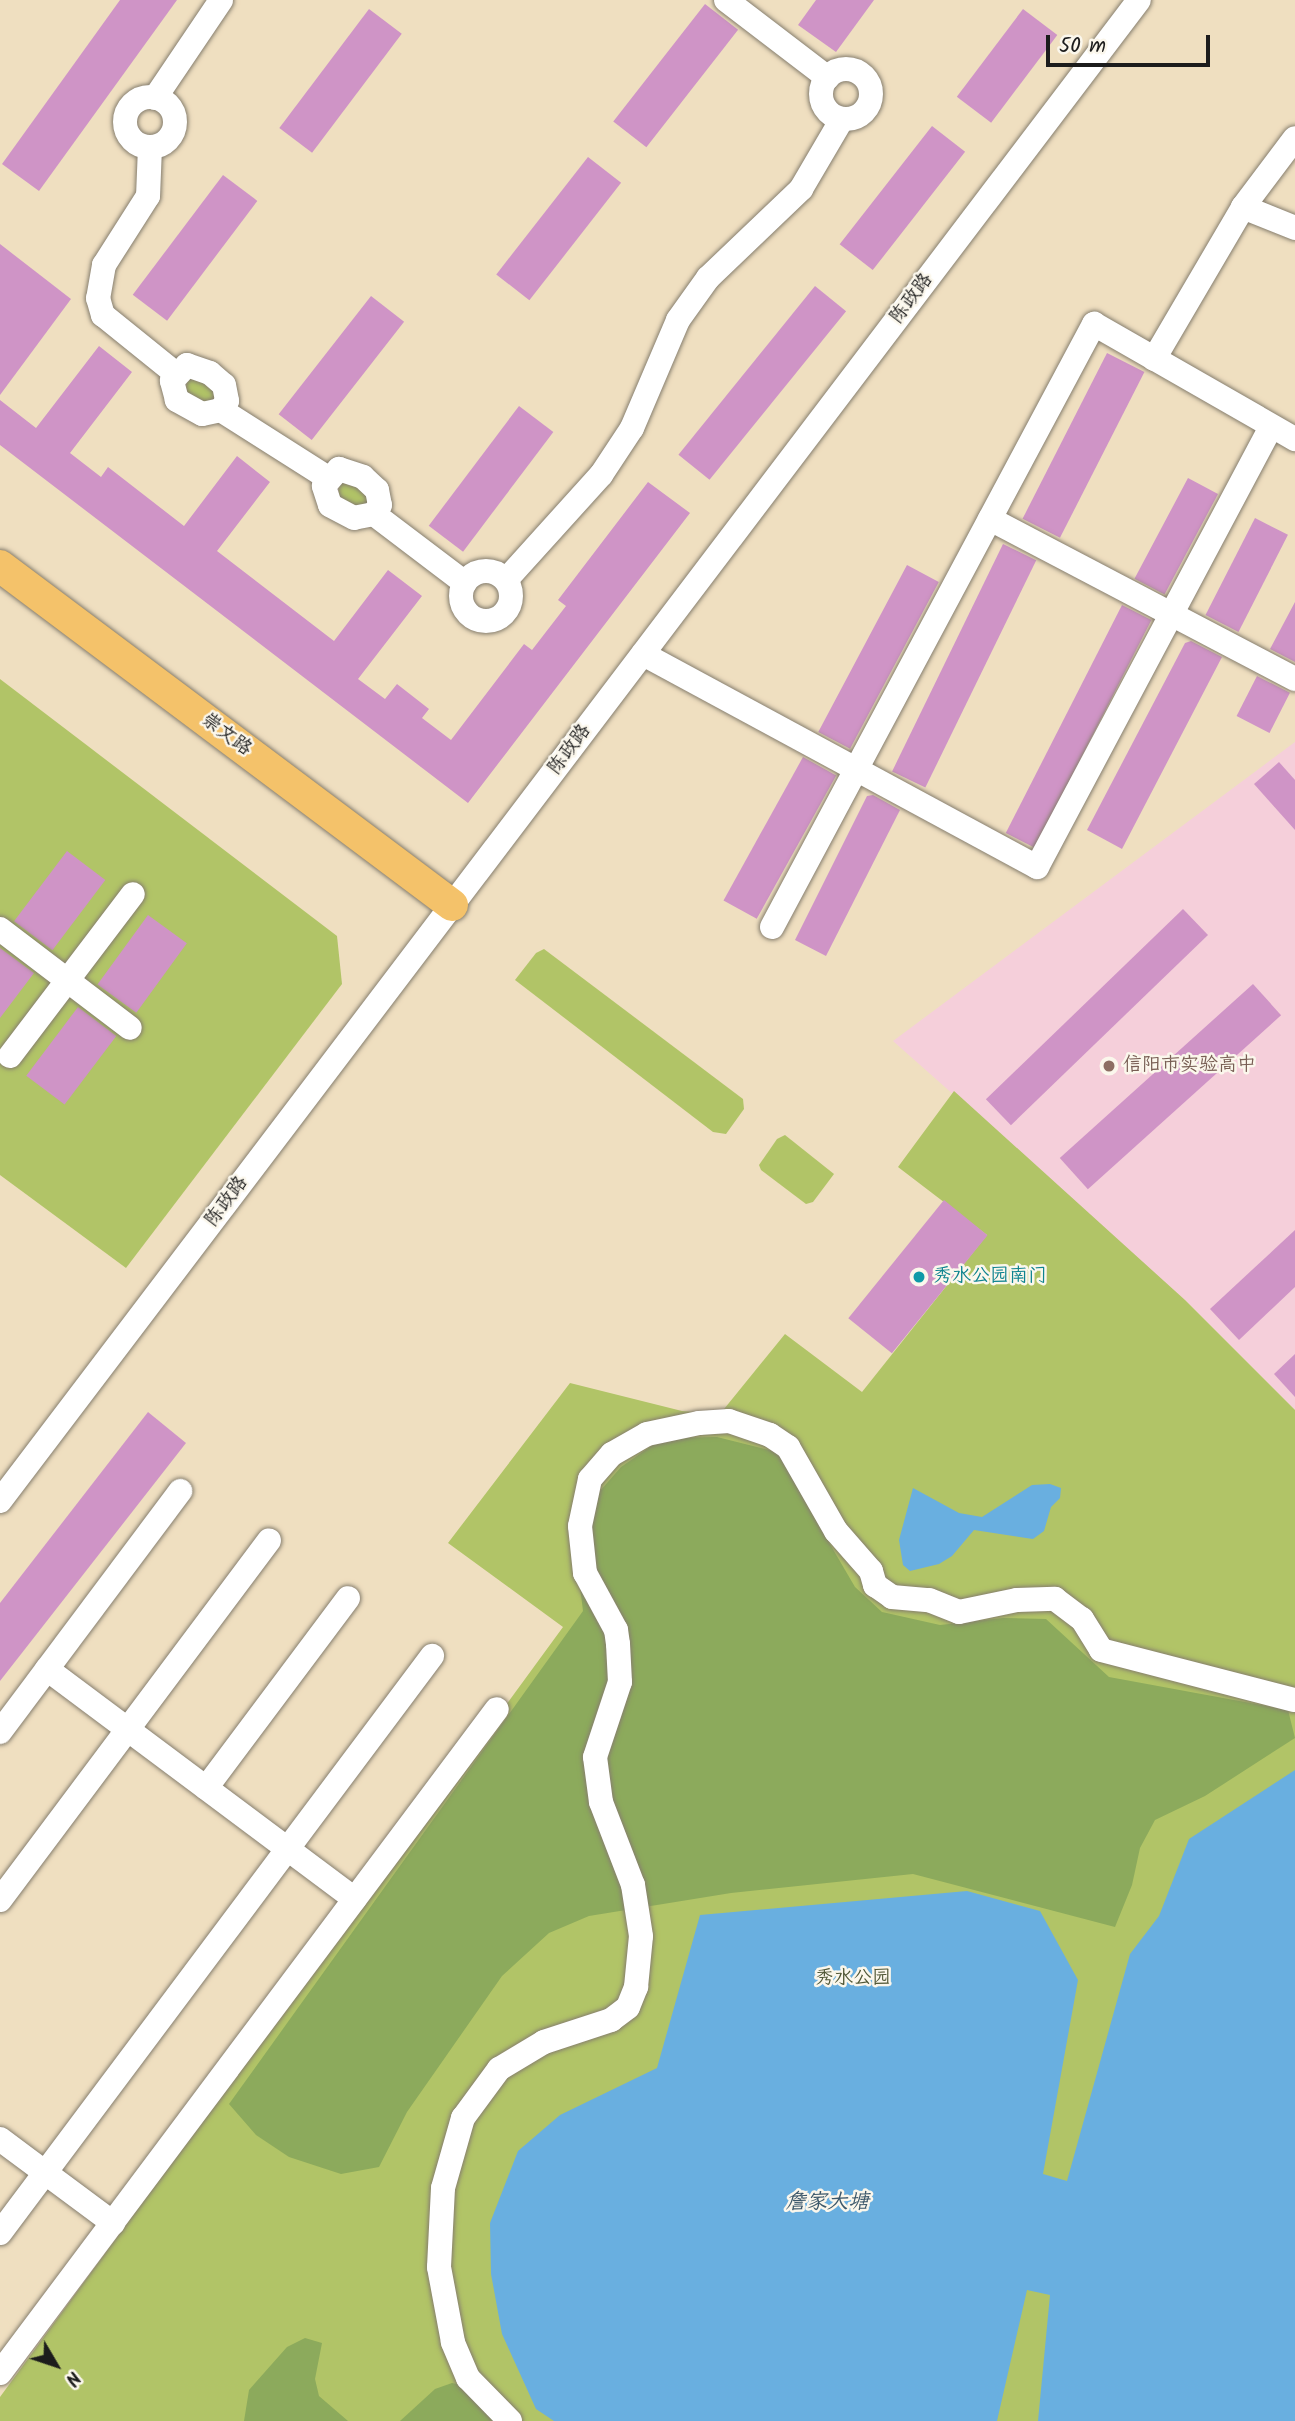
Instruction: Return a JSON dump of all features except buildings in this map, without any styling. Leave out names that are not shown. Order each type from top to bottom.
[{"type":"main road","name":"崇文路","points":[[0,566],[453,905]]},
{"type":"street","points":[[155,98],[221,0]]},
{"type":"street","points":[[726,0],[828,78]]},
{"type":"street","name":"陈政路","points":[[4,1489],[453,905],[1139,0]]},
{"type":"street","points":[[506,580],[601,475],[632,428],[678,320],[708,278],[801,189],[842,119],[864,111],[871,89],[857,71],[845,69],[828,78],[821,93],[824,105],[842,119]]},
{"type":"street","points":[[155,98],[170,106],[175,129],[169,140],[150,147],[135,142],[125,121],[137,101],[155,98]]},
{"type":"street","points":[[1154,359],[1243,206],[1295,138]]},
{"type":"street","points":[[150,147],[153,172],[148,196],[140,216],[104,265],[98,298],[103,316],[175,373]]},
{"type":"street","points":[[1243,206],[1295,228]]},
{"type":"street","points":[[772,926],[1094,324],[1295,439]]},
{"type":"street","points":[[187,365],[217,377],[224,385],[228,401],[221,410],[202,414],[177,400],[173,391],[175,373],[187,365]]},
{"type":"street","points":[[221,410],[328,478]]},
{"type":"street","points":[[643,654],[1037,867],[1168,613],[1270,426]]},
{"type":"street","points":[[340,470],[369,481],[380,505],[373,514],[354,518],[330,505],[324,486],[328,478],[340,470]]},
{"type":"street","points":[[373,514],[465,583]]},
{"type":"street","points":[[990,519],[1295,679]]},
{"type":"street","points":[[485,571],[506,580],[511,591],[505,614],[482,621],[463,607],[465,583],[485,571]]},
{"type":"street","points":[[10,1056],[133,894]]},
{"type":"street","points":[[0,929],[130,1028]]},
{"type":"street","points":[[510,2421],[468,2378],[453,2342],[439,2267],[443,2188],[463,2118],[499,2069],[544,2042],[611,2020],[628,2007],[636,1987],[641,1936],[633,1885],[601,1802],[595,1757],[620,1682],[618,1644],[616,1630],[585,1573],[580,1526],[590,1479],[612,1454],[647,1434],[699,1423],[729,1421],[770,1435],[788,1447],[836,1531],[870,1571],[875,1585],[892,1597],[929,1600],[960,1612],[1017,1600],[1055,1599],[1082,1619],[1101,1650],[1295,1700]]},
{"type":"street","points":[[0,1732],[180,1491]]},
{"type":"street","points":[[0,1900],[269,1540]]},
{"type":"street","points":[[206,1788],[348,1598]]},
{"type":"street","points":[[0,2233],[432,1656]]},
{"type":"street","points":[[47,1669],[355,1899]]},
{"type":"street","points":[[0,2373],[497,1709]]},
{"type":"street","points":[[0,2139],[113,2223]]},
{"type":"shaded area","name":"信阳市实验高中","points":[[1295,742],[1295,1410],[1185,1300],[893,1041]]},
{"type":"green space","points":[[187,375],[206,381],[218,398],[205,404],[186,393]]},
{"type":"green space","points":[[340,481],[363,490],[370,504],[363,509],[338,499]]},
{"type":"green space","points":[[0,679],[337,936],[342,984],[126,1268],[0,1175]]},
{"type":"green space","points":[[544,949],[743,1099],[744,1109],[726,1134],[713,1132],[515,980],[536,953]]},
{"type":"green space","name":"秀水公园","points":[[954,1091],[1185,1300],[1295,1410],[1295,2421],[0,2421],[0,2397],[563,1627],[448,1543],[570,1383],[682,1411],[720,1414],[785,1334],[862,1392],[987,1235],[898,1167]]},
{"type":"green space","points":[[785,1135],[834,1174],[813,1202],[806,1204],[761,1170],[759,1165],[777,1139]]},
{"type":"green space","points":[[717,1437],[773,1451],[791,1465],[803,1498],[855,1587],[882,1612],[940,1625],[1003,1618],[1046,1619],[1109,1677],[1288,1710],[1295,1738],[1205,1796],[1155,1820],[1140,1848],[1132,1885],[1115,1927],[913,1874],[731,1893],[589,1916],[549,1933],[502,1976],[407,2112],[379,2167],[341,2174],[289,2157],[256,2135],[229,2104],[583,1611],[573,1530],[593,1499],[621,1467],[663,1438]]},
{"type":"green space","points":[[305,2338],[322,2343],[315,2379],[319,2396],[348,2421],[244,2421],[249,2390],[287,2347]]},
{"type":"green space","points":[[452,2383],[466,2386],[501,2421],[400,2421],[435,2389]]},
{"type":"water","points":[[1050,1484],[1061,1488],[1060,1498],[1051,1507],[1044,1531],[1033,1539],[974,1530],[952,1556],[939,1564],[910,1571],[903,1565],[899,1540],[913,1488],[959,1513],[982,1517],[1032,1485]]},
{"type":"water","name":"詹家大塘","points":[[1295,1770],[1295,2421],[1038,2421],[1050,2295],[1027,2290],[997,2421],[554,2421],[536,2409],[502,2334],[491,2274],[490,2223],[518,2151],[560,2115],[657,2068],[700,1915],[967,1891],[1040,1911],[1078,1980],[1043,2174],[1067,2181],[1130,1954],[1159,1916],[1189,1839]]},
{"type":"place","name":"信阳市实验高中","points":[[1109,1066]]},
{"type":"place","name":"秀水公园南门","points":[[919,1277]]}]
